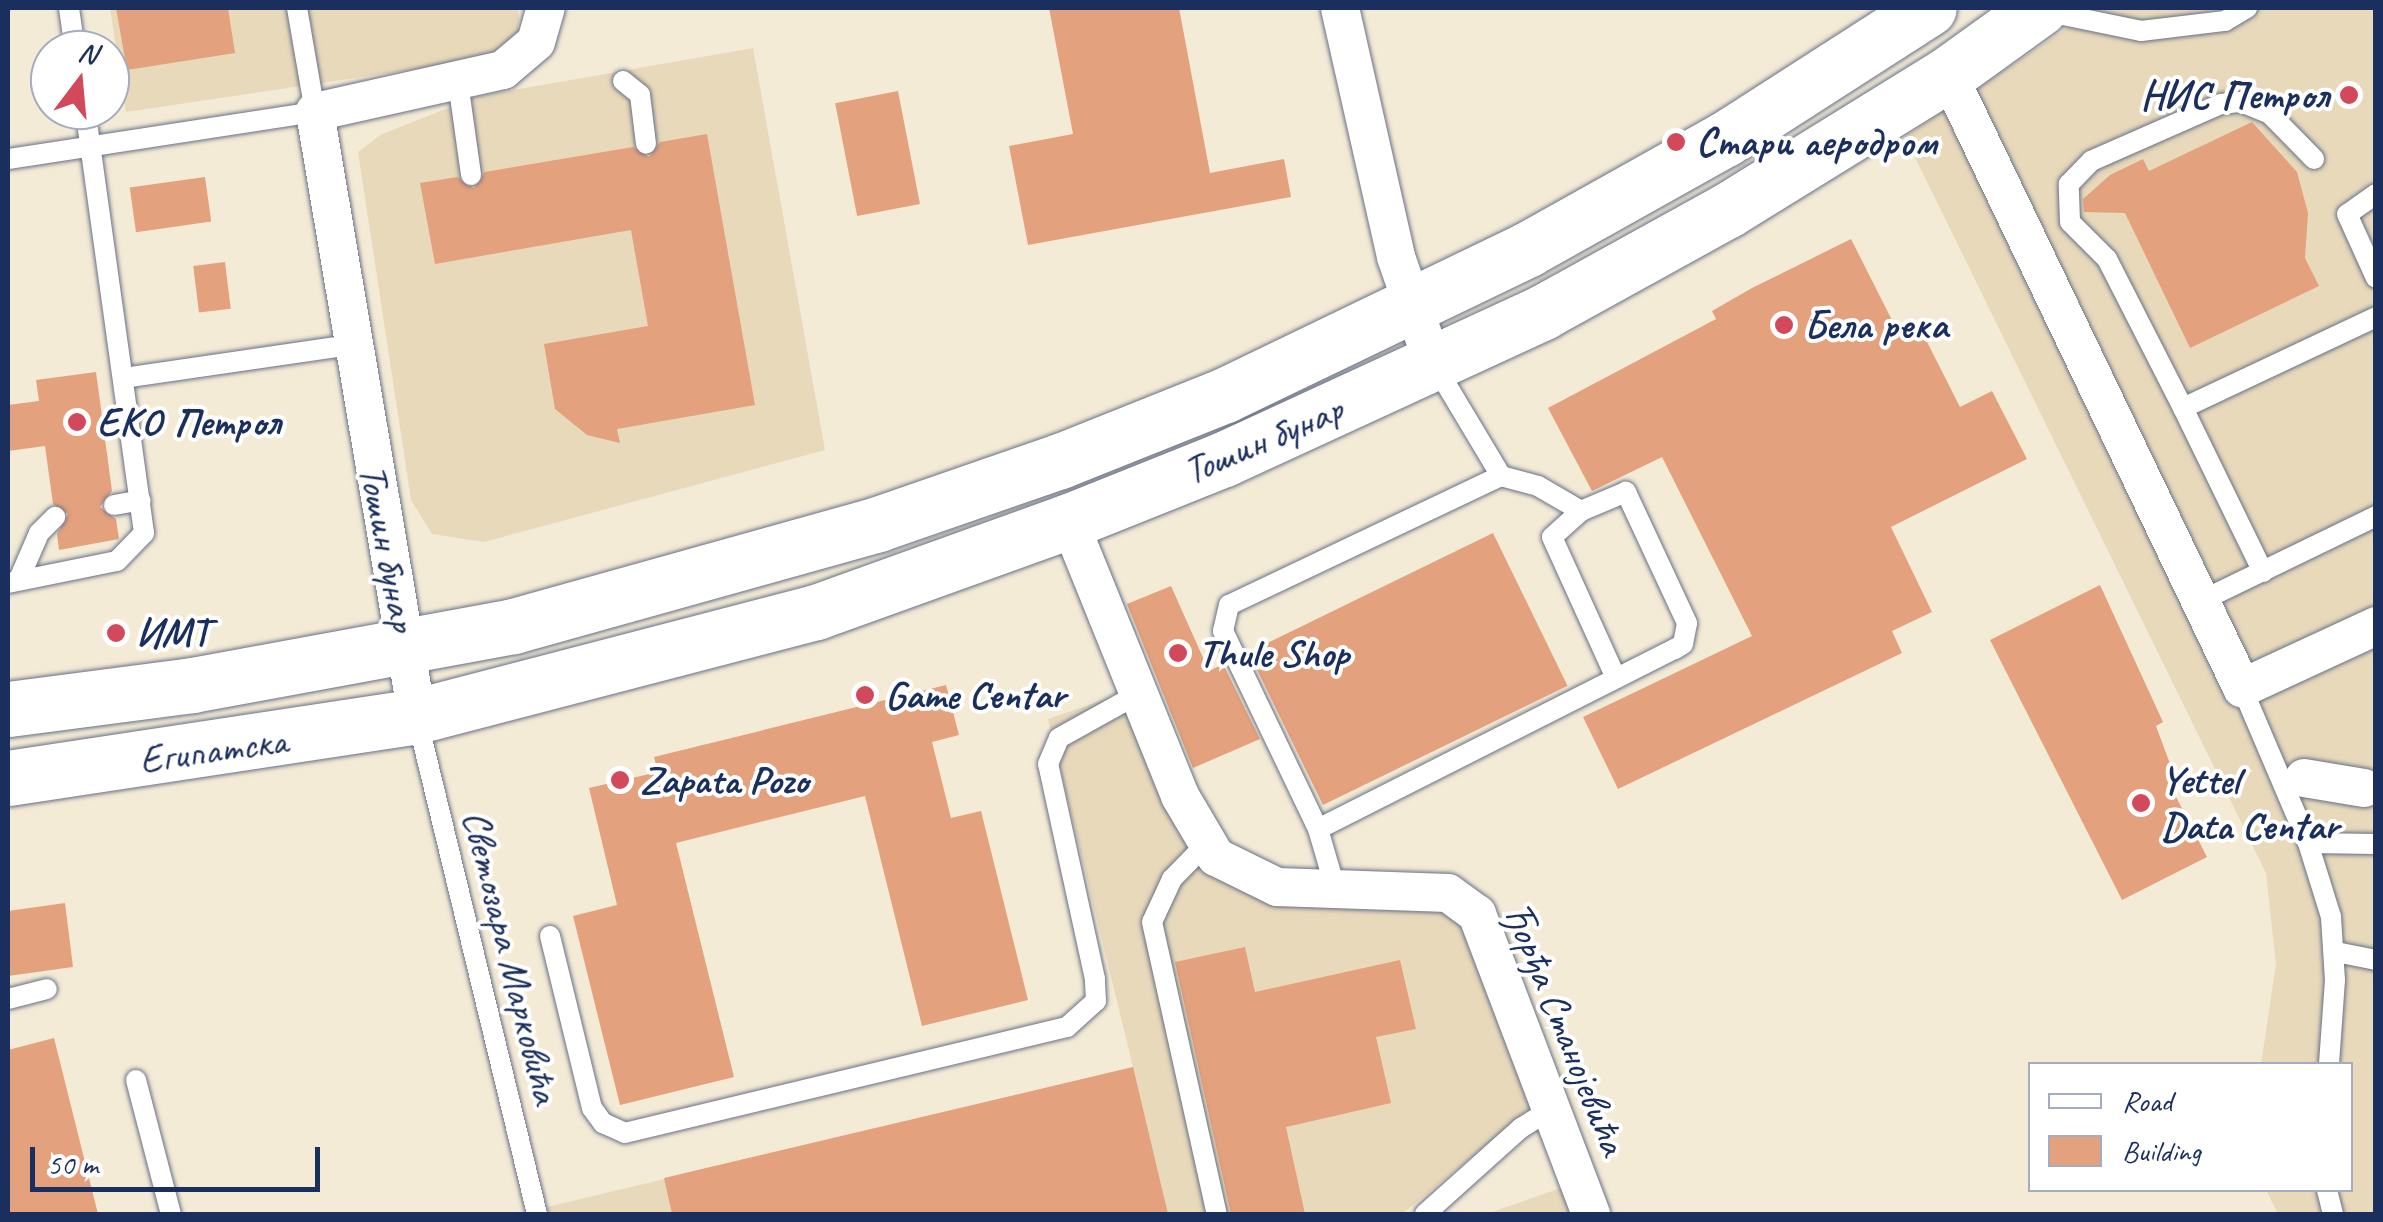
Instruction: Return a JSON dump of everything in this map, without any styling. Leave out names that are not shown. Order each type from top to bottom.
[{"type":"main road","name":"Тошин бунар","points":[[403,648],[718,571],[928,508],[1136,433],[1410,308],[1726,138],[1929,8]]},
{"type":"main road","name":"Тошин бунар","points":[[417,716],[816,612],[1069,521],[1433,363],[1542,312],[1728,210],[1948,74],[2038,9]]},
{"type":"main road","name":"Египатска","points":[[8,709],[403,648]]},
{"type":"main road","name":"Египатска","points":[[8,778],[417,716]]},
{"type":"street","points":[[315,112],[503,70],[526,54],[546,8]]},
{"type":"street","points":[[1340,8],[1410,308],[1433,363]]},
{"type":"street","points":[[1948,74],[2242,688],[2376,626]]},
{"type":"street","name":"Тошин бунар","points":[[315,112],[403,648]]},
{"type":"street","name":"Ђорђа Станојевића","points":[[1069,521],[1138,694],[1206,844],[1249,878],[1337,894],[1438,892],[1468,903],[1591,1214]]},
{"type":"street","points":[[403,648],[417,716]]},
{"type":"street","points":[[2304,778],[2372,789]]},
{"type":"lane","name":"Тошин бунар","points":[[297,8],[315,112]]},
{"type":"lane","points":[[2038,9],[2141,32],[2225,21],[2247,8]]},
{"type":"lane","points":[[623,81],[640,95],[646,144]]},
{"type":"lane","points":[[458,82],[471,175]]},
{"type":"lane","points":[[2263,572],[2108,259],[2070,222],[2069,184],[2091,160],[2221,104],[2258,106],[2314,159]]},
{"type":"lane","points":[[8,159],[315,112]]},
{"type":"lane","points":[[14,580],[129,555],[144,532],[87,130]]},
{"type":"lane","points":[[2376,194],[2346,214],[2376,278]]},
{"type":"lane","points":[[2183,408],[2376,317]]},
{"type":"lane","points":[[124,378],[352,345]]},
{"type":"lane","points":[[1433,363],[1501,476]]},
{"type":"lane","points":[[1337,894],[1318,828],[1223,631],[1224,613],[1237,598],[1501,476],[1538,486],[1581,511]]},
{"type":"lane","points":[[1318,828],[1616,678],[1683,644],[1686,623],[1626,492],[1581,511],[1552,538],[1616,678]]},
{"type":"lane","points":[[114,506],[140,500]]},
{"type":"lane","points":[[2203,600],[2376,516]]},
{"type":"lane","points":[[14,580],[39,533],[55,517]]},
{"type":"lane","points":[[2242,688],[2308,843],[2336,952],[2328,1062]]},
{"type":"lane","points":[[550,936],[592,1108],[625,1133],[1066,1027],[1096,1000],[1095,979],[1048,764],[1059,738],[1138,694]]},
{"type":"lane","name":"Светозара Марковића","points":[[417,716],[537,1214]]},
{"type":"lane","points":[[2308,843],[2376,844]]},
{"type":"lane","points":[[1206,844],[1159,901],[1152,943],[1217,1214]]},
{"type":"lane","points":[[2336,952],[2376,960]]},
{"type":"lane","points":[[8,998],[47,989]]},
{"type":"lane","points":[[136,1080],[171,1214]]},
{"type":"lane","points":[[1425,1214],[1521,1128],[1550,1110]]},
{"type":"shaded area","points":[[110,8],[518,8],[519,18],[517,34],[490,58],[130,111],[130,30],[113,30]]},
{"type":"shaded area","points":[[2097,8],[2375,8],[2375,1214],[2278,1214],[2267,1192],[2353,1192],[2353,1062],[2261,1062],[2276,964],[2266,873],[1905,137]]},
{"type":"shaded area","points":[[753,48],[825,450],[484,542],[432,534],[411,500],[358,152],[382,134],[479,96]]},
{"type":"shaded area","points":[[1135,689],[1249,878],[1458,896],[1532,1107],[1402,1214],[549,1214],[547,1207],[1133,1067],[1048,719]]},
{"type":"shaded area","points":[[1561,1188],[1571,1214],[1486,1214]]},
{"type":"building","points":[[116,8],[228,8],[235,53],[130,70],[130,30],[120,30]]},
{"type":"building","points":[[1049,8],[1179,8],[1210,173],[1284,159],[1291,197],[1028,245],[1009,146],[1073,134]]},
{"type":"building","points":[[898,91],[920,204],[857,216],[835,103]]},
{"type":"building","points":[[2252,122],[2297,172],[2308,213],[2305,258],[2319,286],[2190,348],[2125,213],[2084,212],[2083,199],[2110,175],[2143,159],[2149,171]]},
{"type":"building","points":[[707,134],[755,405],[617,429],[620,443],[587,435],[555,409],[544,344],[648,326],[631,230],[435,264],[420,183],[457,177],[474,188],[485,172],[633,147],[649,157],[660,142]]},
{"type":"building","points":[[205,177],[211,222],[136,232],[130,188]]},
{"type":"building","points":[[1851,239],[1901,338],[1920,328],[1960,407],[1992,391],[2027,459],[1891,527],[1932,612],[1892,631],[1902,653],[1618,789],[1583,717],[1752,636],[1662,457],[1592,491],[1548,408],[1716,319],[1712,311],[1752,288]]},
{"type":"building","points":[[225,262],[231,309],[199,313],[193,266]]},
{"type":"building","points":[[96,372],[112,491],[100,507],[116,519],[119,539],[59,550],[57,534],[68,514],[53,504],[45,446],[8,451],[8,405],[39,401],[36,380]]},
{"type":"building","points":[[1493,533],[1568,686],[1323,805],[1249,652]]},
{"type":"building","points":[[2100,585],[2163,722],[2156,726],[2179,788],[2173,791],[2207,857],[2122,900],[1990,640]]},
{"type":"building","points":[[1171,586],[1209,671],[1223,664],[1260,739],[1193,768],[1127,604]]},
{"type":"building","points":[[946,685],[959,735],[932,742],[951,818],[981,811],[1028,1000],[922,1026],[865,796],[676,843],[734,1077],[620,1105],[573,916],[617,905],[589,788],[658,772],[654,757]]},
{"type":"building","points":[[65,903],[73,967],[8,976],[8,911]]},
{"type":"building","points":[[1245,947],[1255,992],[1400,960],[1416,1029],[1376,1037],[1391,1103],[1286,1127],[1305,1214],[1231,1214],[1175,962]]},
{"type":"building","points":[[54,1038],[98,1214],[8,1214],[8,1050]]},
{"type":"building","points":[[1133,1067],[1168,1214],[672,1214],[664,1178]]},
{"type":"place","name":"НИС Петрол","points":[[2349,95]]},
{"type":"place","name":"Стари аеродром","points":[[1676,142]]},
{"type":"place","name":"Бела река","points":[[1784,325]]},
{"type":"place","name":"ЕКО Петрол","points":[[77,422]]},
{"type":"place","name":"ИМТ","points":[[116,633]]},
{"type":"place","name":"Thule Shop","points":[[1178,653]]},
{"type":"place","name":"Game Centar","points":[[865,695]]},
{"type":"place","name":"Zapata Pozo","points":[[620,780]]},
{"type":"place","name":"Yettel Data Centar","points":[[2141,803]]}]
